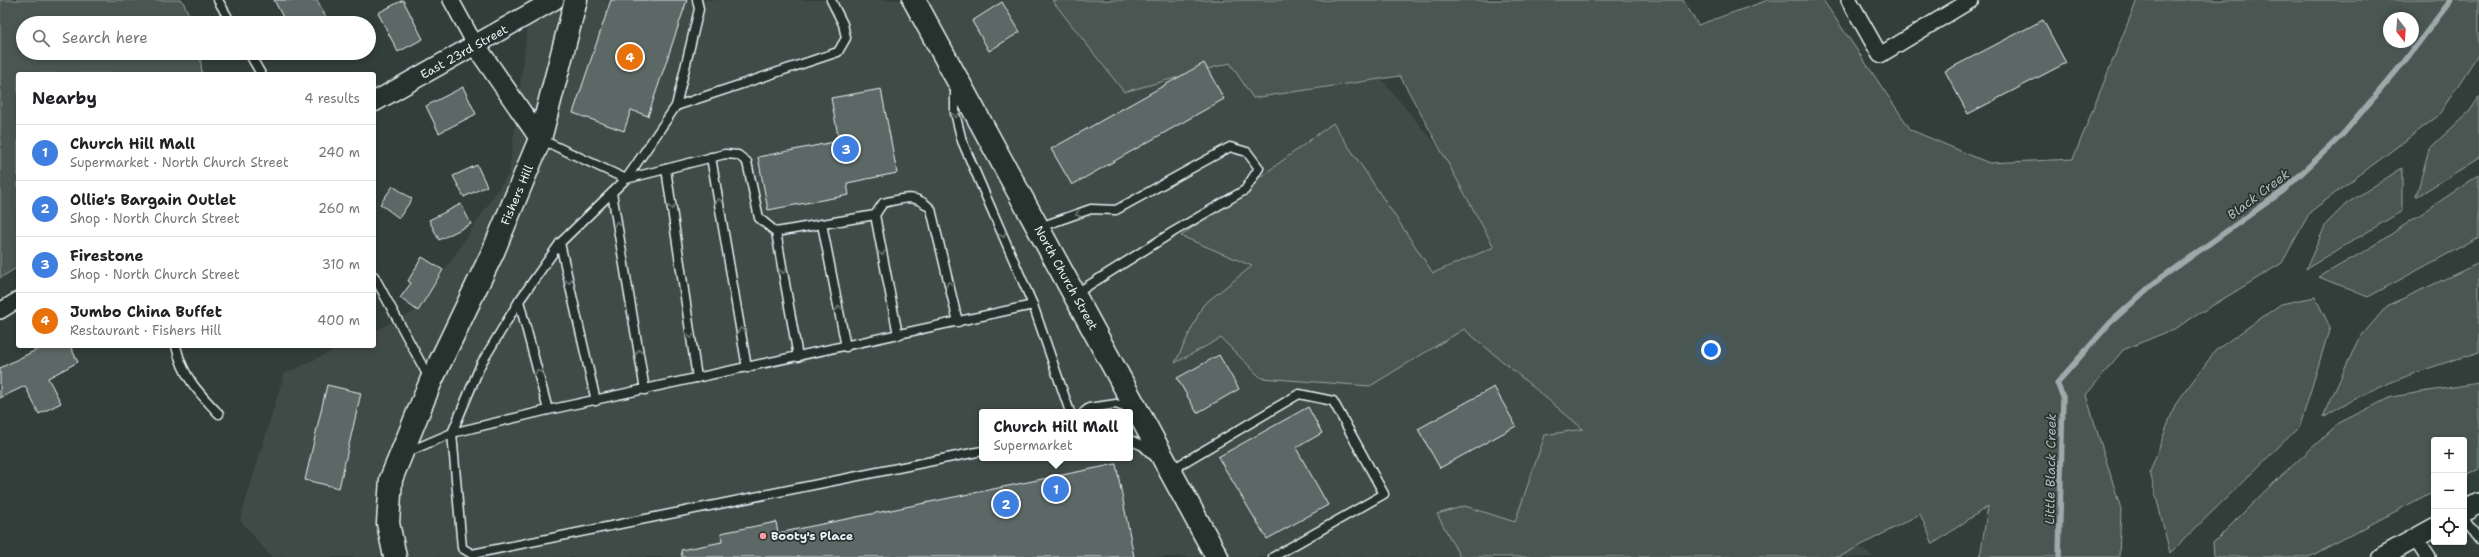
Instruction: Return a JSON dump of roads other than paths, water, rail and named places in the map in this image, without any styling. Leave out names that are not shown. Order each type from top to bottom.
[{"type":"main road","name":"Fishers Hill","points":[[395,557],[388,523],[391,479],[431,381],[493,252],[540,139],[576,0]]},
{"type":"main road","name":"North Church Street","points":[[914,0],[1217,557]]},
{"type":"street","points":[[451,0],[476,46],[540,139]]},
{"type":"street","name":"East 23rd Street","points":[[376,101],[476,46],[554,0]]},
{"type":"street","points":[[1849,0],[1880,55],[1971,0]]},
{"type":"street","points":[[0,310],[16,301]]},
{"type":"street","points":[[2467,509],[2479,503]]},
{"type":"street","points":[[2382,557],[2431,530]]},
{"type":"street","points":[[2416,539],[2428,557]]},
{"type":"lane","points":[[218,0],[228,16]]},
{"type":"lane","points":[[697,0],[699,9],[676,106],[626,179],[560,243],[519,301],[480,364],[452,433],[462,548],[472,554],[979,452]]},
{"type":"lane","points":[[676,106],[838,52],[846,38],[843,24],[831,0]]},
{"type":"lane","points":[[253,60],[260,72]]},
{"type":"lane","points":[[955,76],[956,113],[962,141],[1033,305],[1069,409]]},
{"type":"lane","points":[[540,139],[626,179],[725,154],[738,155],[747,162],[759,218],[776,232],[798,357]]},
{"type":"lane","points":[[1038,228],[1090,209],[1116,210],[1230,147],[1247,152],[1259,168],[1245,190],[1173,232],[1074,294]]},
{"type":"lane","points":[[711,157],[747,368]]},
{"type":"lane","points":[[666,169],[697,378]]},
{"type":"lane","points":[[612,193],[645,390]]},
{"type":"lane","points":[[776,232],[874,215],[883,203],[911,196],[923,201],[931,209],[958,322]]},
{"type":"lane","points":[[874,215],[898,335]]},
{"type":"lane","points":[[822,224],[846,346]]},
{"type":"lane","points":[[560,243],[596,401]]},
{"type":"lane","points":[[376,280],[431,381]]},
{"type":"lane","points":[[519,301],[548,410]]},
{"type":"lane","points":[[401,455],[452,433],[548,410],[596,401],[1033,305]]},
{"type":"lane","points":[[176,348],[179,360],[190,382],[220,414]]},
{"type":"lane","points":[[1133,441],[1144,446],[1173,477],[1299,394],[1333,401],[1384,494],[1272,557]]},
{"type":"lane","points":[[1088,409],[1116,404],[1128,409]]},
{"type":"lane","points":[[1133,411],[1140,414]]},
{"type":"lane","points":[[2467,522],[2479,540]]},
{"type":"waterway","name":"Black Creek","points":[[2059,557],[2063,397],[2057,383],[2110,323],[2154,283],[2283,191],[2343,134],[2404,62],[2451,0]]},
{"type":"place","name":"Jumbo China Buffet","points":[[630,57]]},
{"type":"place","name":"Firestone","points":[[846,149]]},
{"type":"place","name":"Church Hill Mall","points":[[1056,489]]},
{"type":"place","name":"Ollie's Bargain Outlet","points":[[1006,504]]},
{"type":"place","name":"Booty's Place","points":[[763,536]]},
{"type":"water label","name":"Little Black Creek","points":[[2050,469]]}]
